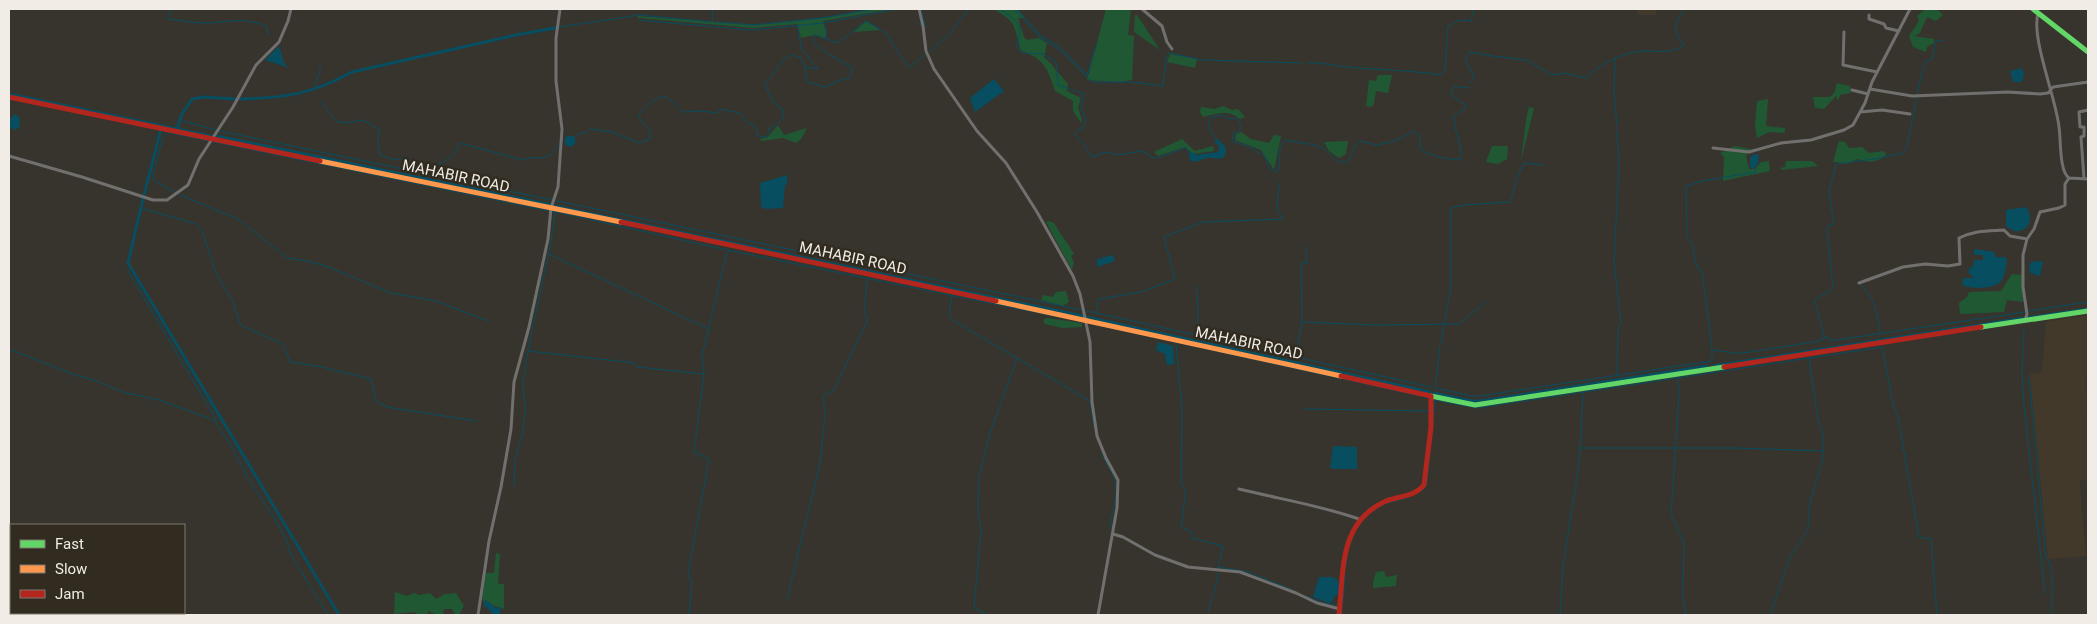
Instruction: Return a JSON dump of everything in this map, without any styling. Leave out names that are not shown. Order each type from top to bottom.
[{"type":"street","points":[[9,156],[74,174],[153,200],[162,201],[171,198],[188,185],[199,159],[213,139],[256,65],[279,42],[291,9]]},
{"type":"street","points":[[478,615],[489,541],[502,487],[511,429],[514,382],[529,327],[548,239],[552,208],[558,187],[562,134],[556,81],[556,38],[560,9]]},
{"type":"street","points":[[919,9],[926,52],[934,69],[977,131],[1006,163],[1037,212],[1073,276],[1080,294],[1090,342],[1092,402],[1097,436],[1118,480],[1117,508],[1098,615]]},
{"type":"street","points":[[1142,9],[1162,26],[1167,42],[1172,49]]},
{"type":"street","points":[[1713,148],[1749,152],[1781,143],[1811,140],[1844,130],[1853,125],[1910,9]]},
{"type":"street","points":[[2033,9],[2088,52]]},
{"type":"street","points":[[2038,13],[2037,26],[2045,70],[2059,126],[2063,171],[2069,178],[2086,179],[2081,137],[2084,136],[2084,127],[2080,127],[2079,112],[2088,110]]},
{"type":"street","points":[[1869,15],[1869,19],[1884,24],[1886,28],[1899,31]]},
{"type":"street","points":[[1844,32],[1843,65],[1878,72]]},
{"type":"street","points":[[1870,89],[1912,96],[2008,92],[2040,94],[2048,92],[2053,87],[2088,82]]},
{"type":"street","points":[[1852,90],[1868,94]]},
{"type":"street","name":"MAHABIR ROAD","points":[[9,97],[552,208],[1085,320],[1475,405],[2088,311]]},
{"type":"street","points":[[1860,112],[1882,110],[1910,114]]},
{"type":"street","points":[[2025,321],[2027,314],[2022,268],[2027,239],[2034,229],[2040,212],[2060,208],[2065,205],[2065,184],[2069,178]]},
{"type":"street","points":[[1859,283],[1903,267],[1925,264],[1948,266],[1960,264],[1959,238],[1982,230],[2004,230],[2010,236],[2027,239]]},
{"type":"street","points":[[1113,534],[1128,540],[1154,556],[1188,567],[1240,572],[1340,612],[1344,556],[1348,541],[1359,519],[1377,504],[1409,495],[1422,489],[1429,457],[1432,396]]},
{"type":"street","points":[[1239,489],[1273,498],[1297,501],[1359,519]]},
{"type":"shaded area","points":[[1638,9],[1656,9],[1656,15],[1638,15]]},
{"type":"shaded area","points":[[2088,315],[2088,377],[2086,377],[2088,479],[2080,481],[2086,556],[2048,559],[2030,374],[2042,372],[2046,322]]},
{"type":"green space","points":[[874,9],[892,9],[823,21],[826,38],[815,35],[801,38],[797,24],[753,28],[638,18],[638,16],[754,25],[822,18]]},
{"type":"green space","points":[[993,9],[1017,9],[1025,18],[1018,18],[1024,37],[1027,40],[1039,38],[1047,43],[1044,57],[1068,84],[1067,91],[1081,98],[1078,107],[1082,120],[1081,123],[1073,111],[1073,101],[1055,91],[1044,65],[1035,57],[1021,51],[1014,26],[1007,18]]},
{"type":"green space","points":[[1106,9],[1131,9],[1128,35],[1134,36],[1132,80],[1119,82],[1087,80]]},
{"type":"green space","points":[[1924,10],[1938,10],[1943,15],[1936,21],[1927,17],[1920,33],[1914,36],[1934,39],[1934,43],[1927,47],[1926,52],[1913,47],[1909,36],[1919,21],[1917,16]]},
{"type":"green space","points":[[1135,15],[1137,15],[1160,50],[1134,32]]},
{"type":"green space","points":[[866,21],[880,30],[854,32]]},
{"type":"green space","points":[[1170,54],[1197,59],[1195,68],[1167,62]]},
{"type":"green space","points":[[1378,75],[1392,75],[1388,93],[1376,91],[1374,104],[1371,107],[1366,106],[1369,80],[1376,81]]},
{"type":"green space","points":[[1837,83],[1850,86],[1851,93],[1840,95],[1838,101],[1836,96],[1824,109],[1815,108],[1813,97],[1830,97],[1834,93]]},
{"type":"green space","points":[[1768,99],[1766,126],[1785,128],[1785,133],[1769,132],[1757,138],[1755,125],[1757,101]]},
{"type":"green space","points":[[1223,106],[1232,110],[1238,109],[1245,117],[1240,119],[1231,114],[1222,113],[1203,117],[1200,112],[1201,107],[1215,109]]},
{"type":"green space","points":[[1529,107],[1534,108],[1521,161],[1526,120]]},
{"type":"green space","points":[[778,125],[784,135],[807,128],[801,139],[796,143],[783,138],[762,141],[760,139],[768,137]]},
{"type":"green space","points":[[1241,132],[1251,139],[1269,143],[1274,135],[1281,136],[1274,170],[1261,150],[1235,140],[1236,134]]},
{"type":"green space","points":[[1182,139],[1195,151],[1213,146],[1214,151],[1193,154],[1185,147],[1158,156],[1154,152]]},
{"type":"green space","points":[[1348,141],[1346,154],[1339,158],[1329,151],[1324,142]]},
{"type":"green space","points":[[1839,141],[1845,142],[1849,148],[1862,147],[1869,153],[1884,151],[1886,155],[1872,162],[1857,159],[1846,163],[1833,162]]},
{"type":"green space","points":[[1492,146],[1508,146],[1507,159],[1498,164],[1486,162]]},
{"type":"green space","points":[[1735,146],[1751,149],[1746,156],[1749,169],[1755,169],[1761,162],[1769,161],[1770,171],[1723,181],[1724,157],[1720,153]]},
{"type":"green space","points":[[1786,161],[1812,161],[1818,166],[1782,170],[1780,168],[1785,167]]},
{"type":"green space","points":[[1046,222],[1054,223],[1074,254],[1071,256],[1074,263],[1072,270]]},
{"type":"green space","points":[[2012,274],[2022,275],[2023,302],[2007,300],[2004,312],[1960,314],[1959,303],[1967,297],[1969,292],[2001,291]]},
{"type":"green space","points":[[1066,291],[1069,302],[1063,306],[1041,300],[1043,295],[1053,297],[1056,292]]},
{"type":"green space","points":[[1047,318],[1082,323],[1082,327],[1062,328],[1045,324],[1043,320]]},
{"type":"green space","points":[[496,553],[500,554],[498,584],[504,584],[504,609],[492,605],[486,600],[484,602],[482,598],[484,573],[494,573]]},
{"type":"green space","points":[[1384,571],[1386,577],[1397,575],[1396,586],[1373,588],[1376,572]]},
{"type":"green space","points":[[395,592],[407,596],[414,593],[420,595],[430,593],[436,599],[445,594],[456,593],[464,606],[459,615],[455,615],[452,609],[444,609],[443,615],[437,615],[428,611],[428,615],[415,615],[416,612],[394,614]]},
{"type":"water","points":[[279,46],[284,63],[289,68],[265,60]]},
{"type":"water","points":[[2022,68],[2024,74],[2022,82],[2013,82],[2010,71]]},
{"type":"water","points":[[994,79],[1004,91],[975,112],[970,98]]},
{"type":"water","points":[[15,114],[20,118],[19,128],[14,130],[9,126],[9,120]]},
{"type":"water","points":[[570,135],[576,141],[570,147],[564,141]]},
{"type":"water","points":[[1217,139],[1225,146],[1226,152],[1223,158],[1205,158],[1191,161],[1188,154],[1192,152],[1196,155],[1218,152],[1219,146],[1214,141]]},
{"type":"water","points":[[1755,154],[1759,155],[1758,164],[1753,169],[1750,167],[1750,157]]},
{"type":"water","points":[[787,175],[783,208],[765,209],[761,207],[760,183]]},
{"type":"water","points":[[2026,207],[2030,219],[2026,228],[2017,231],[2006,226],[2006,210]]},
{"type":"water","points":[[1974,249],[1995,252],[1995,257],[2005,257],[2007,260],[2005,273],[1999,283],[1983,288],[1962,285],[1963,278],[1974,278],[1969,273],[1969,268],[1973,267],[1974,260],[1983,260],[1983,255],[1974,255]]},
{"type":"water","points":[[1113,255],[1115,261],[1097,267],[1097,259]]},
{"type":"water","points":[[2031,262],[2043,262],[2040,276],[2030,273],[2029,267]]},
{"type":"water","points":[[1158,342],[1173,346],[1174,364],[1167,365],[1165,354],[1156,350]]},
{"type":"water","points":[[1333,447],[1357,447],[1357,469],[1333,469],[1330,467]]},
{"type":"water","points":[[1319,577],[1332,577],[1338,580],[1340,592],[1334,597],[1332,602],[1329,603],[1313,597]]},
{"type":"water","points":[[486,600],[496,608],[501,607],[500,615],[493,615],[487,607],[484,607]]},
{"type":"waterway","points":[[172,9],[168,19],[195,23],[249,21],[266,26],[269,36]]},
{"type":"waterway","points":[[559,27],[640,15],[712,22],[713,9]]},
{"type":"waterway","points":[[716,22],[754,25],[822,18],[874,9]]},
{"type":"waterway","points":[[638,20],[752,30],[823,23],[897,9]]},
{"type":"waterway","points":[[921,9],[925,26]]},
{"type":"waterway","points":[[929,52],[948,35],[969,9]]},
{"type":"waterway","points":[[1000,9],[1015,20],[1020,28],[1016,47],[1022,53],[1043,54],[1056,62],[1058,85],[1084,94],[1081,108],[1086,120],[1083,128],[1077,131],[1075,135],[1086,147],[1091,157],[1106,152],[1118,155],[1142,151],[1153,158],[1158,158],[1185,148],[1191,153]]},
{"type":"waterway","points":[[1014,9],[1040,37],[1061,51],[1091,81],[1096,82],[1132,82],[1163,86],[1166,59],[1169,53],[1202,60],[1302,63]]},
{"type":"waterway","points":[[1017,9],[1041,36],[1060,47],[1087,75],[1097,43]]},
{"type":"waterway","points":[[1308,63],[1441,75],[1445,70],[1448,26],[1459,20],[1471,21],[1474,9]]},
{"type":"waterway","points":[[1471,83],[1474,77],[1465,60],[1470,52],[1527,60],[1552,75],[1564,73],[1586,78],[1606,63],[1630,53],[1646,51],[1665,52],[1678,49],[1684,46],[1677,35],[1675,25],[1684,9]]},
{"type":"waterway","points":[[574,138],[580,133],[586,133],[591,129],[612,132],[639,143],[650,139],[650,131],[638,116],[651,102],[660,97],[667,98],[683,112],[701,111],[717,113],[720,109],[740,113],[748,123],[755,126],[758,136],[766,137],[770,132],[768,129],[776,125],[784,117],[783,109],[774,103],[765,85],[783,60],[792,55],[801,58],[805,67],[807,82],[825,87],[849,78],[853,68],[828,54],[813,42],[815,35],[838,43],[866,21],[886,33],[902,59],[910,67],[925,55]]},
{"type":"waterway","points":[[920,21],[921,26]]},
{"type":"waterway","points":[[823,23],[826,30],[826,38]]},
{"type":"waterway","points":[[798,26],[801,48],[818,69],[805,67]]},
{"type":"waterway","points":[[240,99],[285,96],[311,90],[352,72],[555,28]]},
{"type":"waterway","points":[[1917,94],[1925,62],[1932,59],[1936,41],[1943,40]]},
{"type":"waterway","points":[[1615,59],[1614,93],[1617,126]]},
{"type":"waterway","points":[[314,86],[320,73],[320,65]]},
{"type":"waterway","points":[[1310,144],[1322,148],[1339,162],[1347,162],[1360,141],[1376,145],[1395,141],[1414,131],[1420,136],[1420,149],[1438,157],[1460,160],[1461,149],[1454,116],[1466,108],[1465,105],[1451,95],[1454,86],[1469,88]]},
{"type":"waterway","points":[[9,94],[211,136]]},
{"type":"waterway","points":[[177,129],[182,114],[192,99],[204,97],[235,99]]},
{"type":"waterway","points":[[1824,337],[1815,301],[1833,287],[1827,230],[1828,226],[1834,224],[1829,192],[1836,164],[1903,153],[1907,146],[1917,97]]},
{"type":"waterway","points":[[321,101],[336,121],[346,123],[363,120],[380,130],[378,139],[380,155],[395,160],[407,159],[423,169],[441,164],[453,155],[460,143],[522,160],[546,157],[553,153],[560,143]]},
{"type":"waterway","points":[[1217,140],[1209,127],[1211,117],[1222,115],[1228,119],[1237,118],[1241,127],[1239,131],[1233,134],[1232,141],[1247,146],[1261,154],[1265,157],[1269,168],[1275,172],[1279,170],[1280,148],[1285,140],[1308,144]]},
{"type":"waterway","points":[[183,121],[216,130]]},
{"type":"waterway","points":[[144,195],[161,129]]},
{"type":"waterway","points":[[1617,130],[1619,165],[1614,261],[1621,322],[1618,330],[1617,375]]},
{"type":"waterway","points":[[220,131],[552,200]]},
{"type":"waterway","points":[[162,140],[167,133],[170,133],[209,141]]},
{"type":"waterway","points":[[217,136],[552,205]]},
{"type":"waterway","points":[[160,139],[162,141],[152,179],[174,192]]},
{"type":"waterway","points":[[214,142],[549,211]]},
{"type":"waterway","points":[[1441,343],[1451,286],[1451,208],[1463,205],[1510,202],[1518,175],[1524,163],[1543,165]]},
{"type":"waterway","points":[[1712,349],[1702,272],[1697,268],[1692,243],[1687,238],[1686,186],[1702,181],[1756,172],[1754,166]]},
{"type":"waterway","points":[[1096,312],[1099,299],[1141,292],[1175,279],[1164,237],[1203,222],[1283,219],[1277,209],[1279,183]]},
{"type":"waterway","points":[[178,194],[238,219],[287,258],[326,266],[391,293],[436,301],[488,321]]},
{"type":"waterway","points":[[143,199],[128,263],[339,615]]},
{"type":"waterway","points":[[557,201],[1082,310]]},
{"type":"waterway","points":[[555,206],[1083,316]]},
{"type":"waterway","points":[[141,208],[196,224],[202,231],[216,273],[233,302],[242,326],[283,344],[290,362],[317,366],[371,379],[376,401],[387,407],[476,421]]},
{"type":"waterway","points":[[552,211],[727,250],[1084,322]]},
{"type":"waterway","points":[[514,486],[515,460],[523,431],[525,412],[523,381],[551,242],[555,212]]},
{"type":"waterway","points":[[1296,356],[1302,322],[1301,263],[1307,263],[1306,247]]},
{"type":"waterway","points":[[689,615],[692,582],[688,574],[709,459],[694,452],[704,374],[702,356],[727,252]]},
{"type":"waterway","points":[[549,254],[709,329]]},
{"type":"waterway","points":[[128,271],[217,421]]},
{"type":"waterway","points":[[787,599],[820,464],[825,414],[823,396],[834,390],[868,319],[864,313],[867,279]]},
{"type":"waterway","points":[[1860,285],[1869,295],[1877,313],[1880,334]]},
{"type":"waterway","points":[[1196,286],[1197,334]]},
{"type":"waterway","points":[[952,296],[949,315],[954,321],[1090,401],[1094,427]]},
{"type":"waterway","points":[[1302,322],[1375,325],[1459,324],[1486,302]]},
{"type":"waterway","points":[[2028,311],[2088,302]]},
{"type":"waterway","points":[[2026,318],[2088,309]]},
{"type":"waterway","points":[[1087,311],[1431,387]]},
{"type":"waterway","points":[[1440,346],[1435,388],[1480,396],[1712,361],[1712,350],[1736,354],[1814,342],[1828,337],[1830,341],[2025,312]]},
{"type":"waterway","points":[[1086,317],[1430,392]]},
{"type":"waterway","points":[[1713,366],[2024,318]]},
{"type":"waterway","points":[[1088,323],[1430,398]]},
{"type":"waterway","points":[[2024,329],[2022,374],[2024,405],[2045,593]]},
{"type":"waterway","points":[[1176,343],[1182,410],[1181,483],[1186,491],[1181,527],[1192,532],[1192,538],[1223,546],[1218,568]]},
{"type":"waterway","points":[[1434,400],[1477,408],[1882,347],[1893,404],[1898,417],[1919,537],[1931,539],[1937,615]]},
{"type":"waterway","points":[[9,349],[123,392],[159,400],[214,420],[233,449],[250,482],[273,516],[286,539],[291,555],[328,615]]},
{"type":"waterway","points":[[529,351],[635,363],[637,367],[704,374]]},
{"type":"waterway","points":[[988,615],[974,608],[981,532],[978,509],[979,477],[990,433],[1017,358]]},
{"type":"waterway","points":[[1770,615],[1790,557],[1808,530],[1809,506],[1823,458],[1823,434],[1818,420],[1809,358]]},
{"type":"waterway","points":[[1434,393],[1480,401],[1707,366]]},
{"type":"waterway","points":[[1678,378],[1679,395],[1671,515],[1684,542],[1683,595],[1686,615]]},
{"type":"waterway","points":[[2029,378],[2046,557],[2052,578],[2052,615]]},
{"type":"waterway","points":[[1560,615],[1563,566],[1579,464],[1583,393]]},
{"type":"waterway","points":[[1419,492],[1424,489],[1427,483],[1435,400]]},
{"type":"waterway","points":[[1304,409],[1431,411]]},
{"type":"waterway","points":[[1580,448],[1735,448],[1822,451]]},
{"type":"waterway","points":[[1102,452],[1114,477],[1116,487],[1110,528]]},
{"type":"waterway","points":[[1384,504],[1407,498]]},
{"type":"waterway","points":[[1369,513],[1378,507]]},
{"type":"waterway","points":[[1351,540],[1359,523]]},
{"type":"waterway","points":[[1346,567],[1347,558]]},
{"type":"waterway","points":[[1219,567],[1248,572],[1293,590]]},
{"type":"waterway","points":[[1208,612],[1218,573]]},
{"type":"waterway","points":[[1343,603],[1345,573]]},
{"type":"waterway","points":[[1306,596],[1323,603],[1338,605]]},
{"type":"waterway","points":[[1341,615],[1342,606]]},
{"type":"traffic: fast","points":[[2033,9],[2088,52]]},
{"type":"traffic: fast","points":[[1981,327],[2088,311]]},
{"type":"traffic: fast","points":[[1431,396],[1475,405],[1724,367]]},
{"type":"traffic: slow","points":[[320,161],[621,222]]},
{"type":"traffic: slow","points":[[996,301],[1341,376]]},
{"type":"traffic: jam","points":[[9,97],[320,161]]},
{"type":"traffic: jam","points":[[621,222],[996,301]]},
{"type":"traffic: jam","points":[[1724,367],[1981,327]]},
{"type":"traffic: jam","points":[[1339,615],[1343,565],[1351,535],[1359,521],[1370,510],[1386,501],[1416,492],[1424,485],[1431,427],[1431,396],[1341,376]]}]
